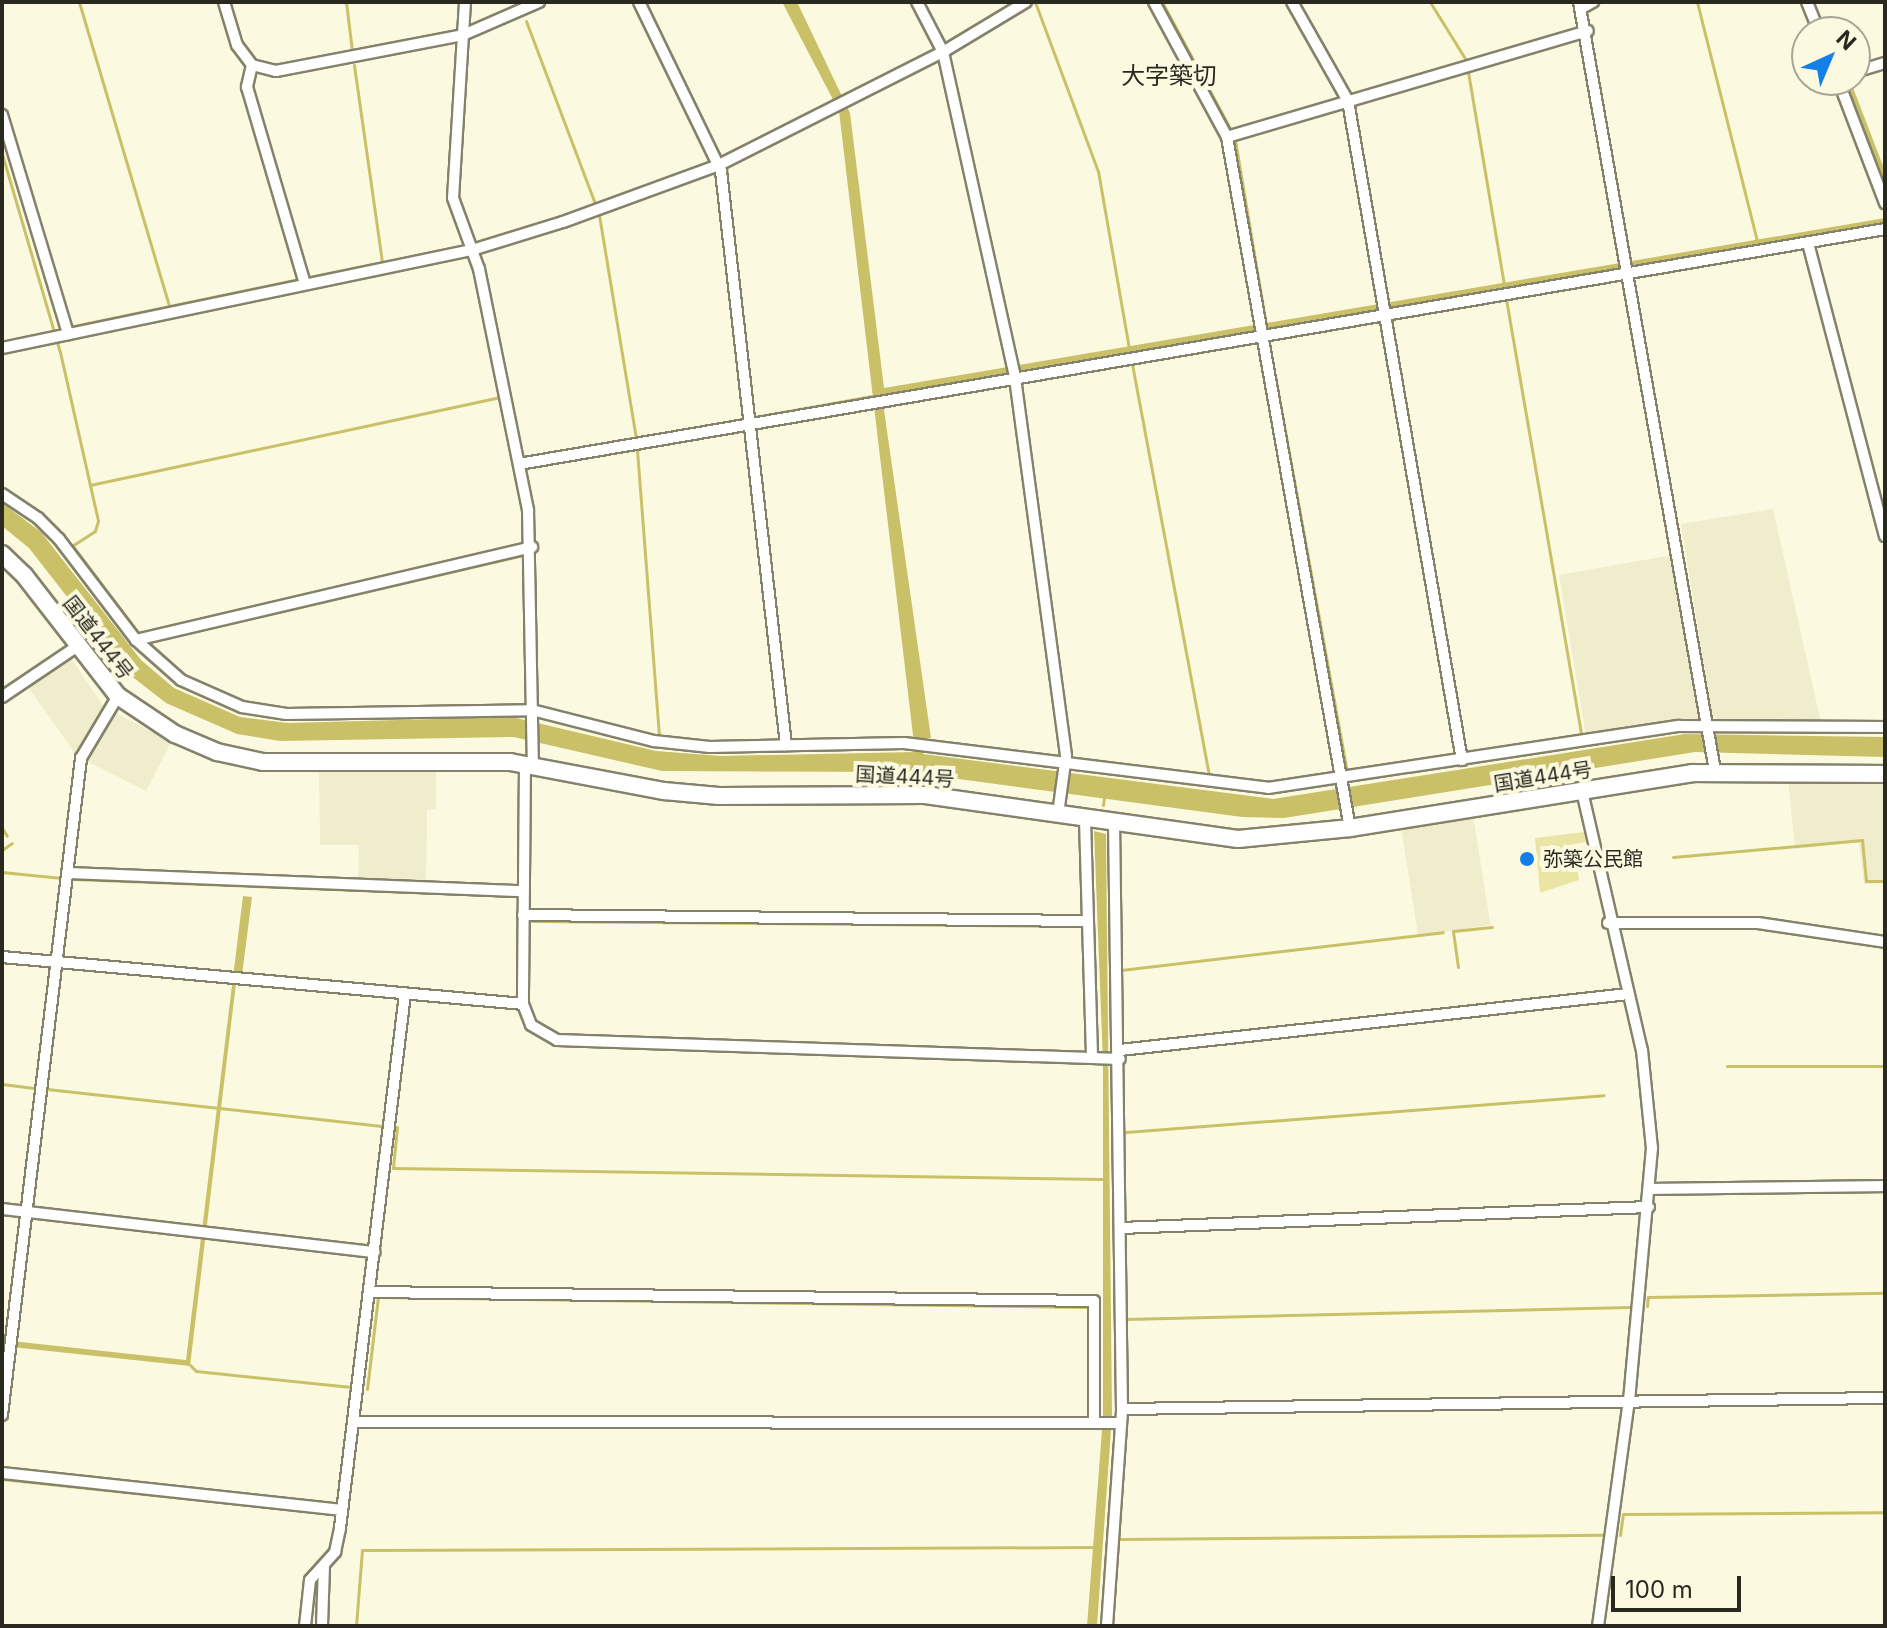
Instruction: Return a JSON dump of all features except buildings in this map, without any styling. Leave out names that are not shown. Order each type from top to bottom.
[{"type":"highway","name":"国道444号","points":[[3,554],[118,696],[175,734],[217,752],[263,762],[530,760],[664,791],[719,796],[925,795],[1059,806],[1088,819],[1238,839],[1348,820],[1582,791],[1714,764],[1885,774]]},
{"type":"street","points":[[224,2],[237,45],[252,65],[276,71],[463,35],[539,2]]},
{"type":"street","points":[[465,2],[453,198],[472,250],[519,464],[532,547],[532,711],[523,915],[523,1004],[531,1025],[567,1043],[1096,1058],[1628,994]]},
{"type":"street","points":[[639,2],[719,165],[786,745]]},
{"type":"street","points":[[917,2],[943,52],[1014,372],[1065,766],[1059,806]]},
{"type":"street","points":[[2,348],[472,250],[719,165],[943,52],[1026,2]]},
{"type":"street","points":[[1154,2],[1227,137],[1348,820]]},
{"type":"street","points":[[1292,2],[1348,101],[1462,760]]},
{"type":"street","points":[[1593,2],[1581,5],[1588,31],[1714,764]]},
{"type":"street","points":[[1227,137],[1588,31]]},
{"type":"street","points":[[252,65],[247,87],[305,284]]},
{"type":"street","points":[[1844,96],[1885,203]]},
{"type":"street","points":[[2,115],[60,336]]},
{"type":"street","points":[[519,464],[879,401],[1014,372],[1629,267],[1808,243],[1885,229]]},
{"type":"street","points":[[1808,243],[1885,536]]},
{"type":"street","points":[[2,494],[38,518],[66,549],[136,640],[181,680],[242,707],[286,714],[532,711],[654,741],[786,745],[920,744],[1065,766],[1253,788],[1343,782],[1462,760],[1709,727],[1885,727]]},
{"type":"street","points":[[136,640],[532,547]]},
{"type":"street","points":[[2,697],[76,647]]},
{"type":"street","points":[[2,1415],[81,758],[118,696]]},
{"type":"street","points":[[1582,791],[1608,923],[1628,994],[1650,1104],[1651,1189],[1629,1400],[1598,1626]]},
{"type":"street","points":[[1088,819],[1088,921],[1096,1058]]},
{"type":"street","points":[[1107,1626],[1118,1423],[1122,1409],[1112,823]]},
{"type":"street","points":[[68,873],[524,891]]},
{"type":"street","points":[[523,915],[1088,921]]},
{"type":"street","points":[[1608,923],[1758,923],[1885,942]]},
{"type":"street","points":[[2,957],[523,1004]]},
{"type":"street","points":[[305,1626],[310,1580],[335,1552],[342,1510],[405,994]]},
{"type":"street","points":[[1651,1189],[1885,1186]]},
{"type":"street","points":[[1121,1228],[1649,1207]]},
{"type":"street","points":[[2,1209],[375,1252]]},
{"type":"street","points":[[370,1292],[1094,1301],[1096,1423]]},
{"type":"street","points":[[1122,1409],[1885,1398]]},
{"type":"street","points":[[355,1422],[1118,1423]]},
{"type":"street","points":[[2,1473],[342,1510]]},
{"type":"street","points":[[322,1626],[324,1566]]},
{"type":"shaded area","points":[[782,2],[797,2],[850,113],[884,388],[1885,218],[1882,225],[882,396],[931,738],[925,738],[923,754],[1273,799],[1685,734],[1885,737],[1885,757],[1695,752],[1284,818],[1242,817],[907,772],[662,771],[514,737],[280,741],[237,734],[166,703],[125,671],[29,548],[2,526],[2,503],[41,532],[141,660],[174,688],[240,717],[288,723],[512,717],[656,751],[721,756],[915,752],[839,111]]},
{"type":"shaded area","points":[[1850,96],[1856,96],[1885,171],[1885,186]]},
{"type":"shaded area","points":[[1773,509],[1821,723],[1722,722],[1712,715],[1681,524]]},
{"type":"shaded area","points":[[1672,555],[1701,713],[1697,721],[1586,736],[1559,575]]},
{"type":"shaded area","points":[[69,655],[104,707],[171,742],[146,791],[77,756],[26,684]]},
{"type":"shaded area","points":[[319,770],[436,770],[436,809],[427,810],[426,884],[358,882],[359,845],[320,845]]},
{"type":"shaded area","points":[[1788,779],[1885,782],[1885,883],[1864,884],[1859,842],[1795,849]]},
{"type":"shaded area","points":[[1473,815],[1490,925],[1418,936],[1401,826]]},
{"type":"shaded area","points":[[1094,831],[1106,834],[1112,1416],[1097,1626],[1087,1626],[1103,1417],[1103,1062]]},
{"type":"shaded area","points":[[1584,832],[1586,842],[1564,846],[1565,858],[1589,856],[1590,863],[1577,866],[1579,880],[1540,893],[1535,838]]},
{"type":"shaded area","points":[[243,896],[252,897],[242,975],[237,975],[190,1366],[2,1346],[2,1340],[186,1360]]},
{"type":"waterway","points":[[79,2],[169,306]]},
{"type":"waterway","points":[[346,2],[352,51]]},
{"type":"waterway","points":[[1035,2],[1098,171],[1129,348]]},
{"type":"waterway","points":[[1162,2],[1231,130]]},
{"type":"waterway","points":[[1430,2],[1466,60],[1505,291]]},
{"type":"waterway","points":[[1697,2],[1757,240]]},
{"type":"waterway","points":[[526,21],[596,206]]},
{"type":"waterway","points":[[309,277],[382,262],[354,65]]},
{"type":"waterway","points":[[1235,140],[1266,325]]},
{"type":"waterway","points":[[2,154],[60,352],[98,521],[95,531],[70,547]]},
{"type":"waterway","points":[[599,215],[636,438],[743,419]]},
{"type":"waterway","points":[[69,327],[299,279]]},
{"type":"waterway","points":[[1506,299],[1582,737]]},
{"type":"waterway","points":[[1132,364],[1209,777]]},
{"type":"waterway","points":[[1275,376],[1347,773]]},
{"type":"waterway","points":[[754,417],[872,396]]},
{"type":"waterway","points":[[90,485],[497,398]]},
{"type":"waterway","points":[[637,450],[659,736]]},
{"type":"waterway","points":[[72,545],[139,634]]},
{"type":"waterway","points":[[261,616],[523,555]]},
{"type":"waterway","points":[[1103,805],[1104,798]]},
{"type":"waterway","points":[[2,828],[7,836]]},
{"type":"waterway","points":[[1673,857],[1862,840],[1866,881],[1885,881]]},
{"type":"waterway","points":[[2,850],[12,843]]},
{"type":"waterway","points":[[2,872],[62,878]]},
{"type":"waterway","points":[[73,879],[519,896]]},
{"type":"waterway","points":[[532,921],[1082,926]]},
{"type":"waterway","points":[[1458,967],[1453,931],[1492,927]]},
{"type":"waterway","points":[[1121,970],[1443,932]]},
{"type":"waterway","points":[[1727,1066],[1885,1066]]},
{"type":"waterway","points":[[2,1084],[34,1088]]},
{"type":"waterway","points":[[47,1089],[384,1126]]},
{"type":"waterway","points":[[1126,1132],[1604,1095]]},
{"type":"waterway","points":[[397,1127],[393,1168],[1104,1179]]},
{"type":"waterway","points":[[1647,1306],[1648,1297],[1885,1293]]},
{"type":"waterway","points":[[367,1389],[378,1297],[1088,1307]]},
{"type":"waterway","points":[[1126,1319],[1630,1307]]},
{"type":"waterway","points":[[190,1365],[196,1371],[351,1387]]},
{"type":"waterway","points":[[2,1479],[306,1511]]},
{"type":"waterway","points":[[1620,1535],[1623,1514],[1885,1512]]},
{"type":"waterway","points":[[1118,1539],[1603,1535]]},
{"type":"waterway","points":[[356,1626],[362,1550],[1095,1547]]},
{"type":"place","name":"弥築公民館","points":[[1527,859]]},
{"type":"district","name":"大字築切","points":[[1169,76]]}]
